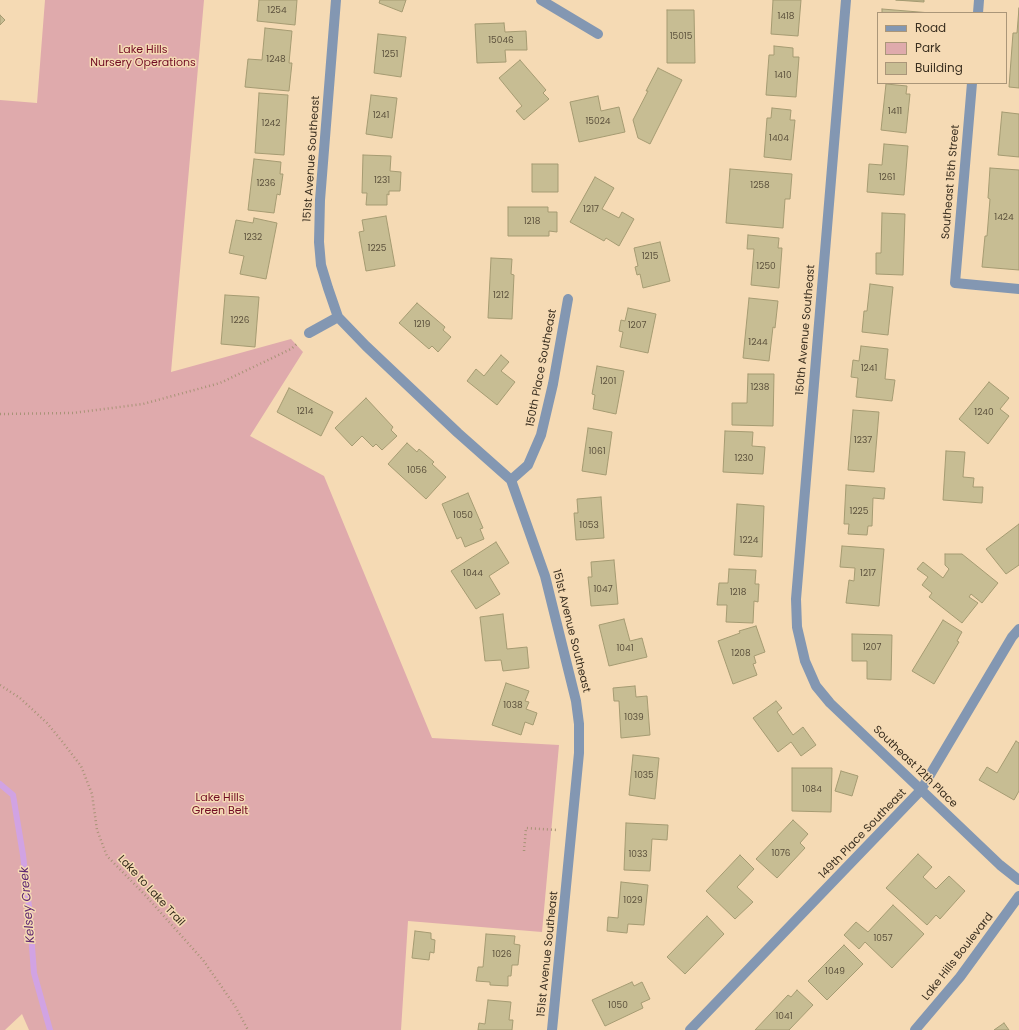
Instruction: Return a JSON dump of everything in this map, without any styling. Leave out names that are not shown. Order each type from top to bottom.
[{"type":"street","name":"151st Avenue Southeast","points":[[336,0],[320,200],[319,242],[321,265],[338,317],[366,346],[452,428],[512,480],[545,576],[576,700],[579,724],[579,753],[552,1030]]},
{"type":"street","points":[[541,0],[598,34]]},
{"type":"street","name":"150th Avenue Southeast","points":[[805,661],[797,627],[796,599],[846,0]]},
{"type":"street","points":[[978,12],[979,0]]},
{"type":"street","name":"Southeast 15th Street","points":[[972,84],[955,283],[1019,289]]},
{"type":"street","name":"150th Place Southeast","points":[[512,480],[528,465],[541,435],[553,384],[568,299]]},
{"type":"street","points":[[309,333],[338,317]]},
{"type":"street","name":"149th Place Southeast","points":[[690,1030],[921,790],[1012,637],[1019,629]]},
{"type":"street","name":"Southeast 12th Place","points":[[805,661],[816,686],[830,703],[1000,865],[1019,880]]},
{"type":"street","name":"Lake Hills Boulevard","points":[[915,1030],[960,977],[1019,896]]},
{"type":"path","points":[[0,414],[73,413],[143,404],[220,383],[291,349],[309,333]]},
{"type":"path","name":"Lake to Lake Trail","points":[[0,686],[20,698],[47,723],[81,766],[92,794],[97,830],[107,856],[203,960],[235,1006],[248,1030]]},
{"type":"path","points":[[524,851],[526,828],[572,831]]},
{"type":"green space","name":"Lake Hills Green Belt","points":[[45,0],[204,0],[171,372],[291,339],[303,352],[250,436],[324,476],[432,738],[559,745],[542,932],[408,921],[401,1030],[29,1030],[22,1014],[5,1030],[0,1030],[0,100],[37,103]]},
{"type":"building","points":[[259,0],[297,0],[295,25],[257,21]]},
{"type":"building","points":[[380,0],[406,0],[402,12],[379,3]]},
{"type":"building","points":[[773,0],[801,0],[798,36],[771,34]]},
{"type":"building","points":[[896,0],[924,0],[924,2]]},
{"type":"building","points":[[1019,8],[1019,88],[1009,87],[1013,33],[1017,33]]},
{"type":"building","points":[[882,9],[919,12],[882,12]]},
{"type":"building","points":[[667,10],[694,10],[695,63],[667,63]]},
{"type":"building","points":[[0,15],[5,20],[0,25]]},
{"type":"building","points":[[504,23],[505,32],[526,31],[527,50],[505,50],[506,62],[477,63],[475,24]]},
{"type":"building","points":[[265,28],[292,31],[289,63],[292,63],[289,91],[245,87],[248,59],[262,60]]},
{"type":"building","points":[[378,34],[406,37],[401,77],[374,73]]},
{"type":"building","points":[[774,46],[793,48],[793,57],[799,57],[796,97],[766,95],[769,55],[774,55]]},
{"type":"building","points":[[520,60],[546,90],[543,93],[549,99],[524,120],[516,111],[522,106],[499,78]]},
{"type":"building","points":[[658,68],[682,80],[650,144],[638,138],[633,120]]},
{"type":"building","points":[[886,84],[907,86],[906,94],[910,94],[906,133],[881,130]]},
{"type":"building","points":[[259,93],[288,95],[284,155],[255,153]]},
{"type":"building","points":[[371,95],[397,98],[392,138],[366,134]]},
{"type":"building","points":[[598,96],[601,111],[619,107],[625,132],[579,142],[570,102]]},
{"type":"building","points":[[772,108],[791,110],[790,120],[795,120],[791,160],[764,157],[767,118],[771,118]]},
{"type":"building","points":[[1002,112],[1019,114],[1019,157],[998,155]]},
{"type":"building","points":[[884,144],[908,146],[904,195],[867,192],[869,164],[882,165]]},
{"type":"building","points":[[363,155],[391,156],[390,171],[401,172],[400,191],[389,191],[389,195],[387,194],[387,205],[366,205],[367,193],[362,193]]},
{"type":"building","points":[[254,159],[281,162],[280,174],[283,174],[280,195],[277,194],[274,213],[248,210]]},
{"type":"building","points":[[532,164],[558,164],[558,192],[532,192]]},
{"type":"building","points":[[990,168],[1019,170],[1019,270],[982,267],[985,236],[987,236],[990,199],[988,198]]},
{"type":"building","points":[[730,169],[792,174],[790,199],[785,199],[783,228],[726,223]]},
{"type":"building","points":[[595,177],[614,188],[602,209],[619,218],[622,212],[634,219],[619,246],[606,238],[604,241],[570,222]]},
{"type":"building","points":[[508,207],[548,207],[548,212],[557,212],[557,232],[549,231],[549,236],[508,236]]},
{"type":"building","points":[[882,213],[905,214],[903,275],[876,274],[876,253],[881,253]]},
{"type":"building","points":[[386,216],[395,266],[366,271],[359,232],[364,231],[362,220]]},
{"type":"building","points":[[254,218],[277,223],[266,279],[240,274],[244,256],[229,253],[236,220],[253,223]]},
{"type":"building","points":[[748,235],[779,238],[778,248],[782,248],[779,288],[751,285],[754,249],[747,249]]},
{"type":"building","points":[[660,242],[670,281],[643,288],[640,274],[637,275],[635,267],[638,266],[634,248]]},
{"type":"building","points":[[491,258],[512,259],[511,274],[514,275],[512,319],[488,318]]},
{"type":"building","points":[[870,284],[893,287],[888,335],[862,332],[864,311],[867,311]]},
{"type":"building","points":[[225,295],[259,297],[255,347],[221,344]]},
{"type":"building","points":[[749,298],[778,301],[769,361],[743,358]]},
{"type":"building","points":[[417,303],[445,327],[443,330],[451,337],[438,352],[432,346],[429,349],[399,323]]},
{"type":"building","points":[[628,308],[656,314],[648,353],[620,347],[623,332],[619,331],[621,320],[625,321]]},
{"type":"building","points":[[861,346],[888,349],[885,379],[895,380],[892,401],[856,397],[858,378],[851,377],[853,360],[859,361]]},
{"type":"building","points":[[501,355],[509,362],[501,371],[515,382],[497,405],[467,381],[476,369],[484,376]]},
{"type":"building","points":[[597,366],[624,371],[616,414],[593,409],[595,395],[592,394]]},
{"type":"building","points":[[748,374],[774,374],[773,426],[732,425],[732,403],[747,403]]},
{"type":"building","points":[[989,382],[1009,398],[1000,409],[1009,416],[988,444],[959,419]]},
{"type":"building","points":[[289,388],[333,412],[321,436],[277,412]]},
{"type":"building","points":[[366,398],[393,427],[391,430],[397,436],[382,450],[376,444],[373,447],[362,436],[352,446],[335,428]]},
{"type":"building","points":[[853,410],[879,412],[874,472],[848,470]]},
{"type":"building","points":[[588,428],[612,432],[606,475],[582,471]]},
{"type":"building","points":[[725,431],[753,432],[752,446],[765,447],[763,474],[723,472]]},
{"type":"building","points":[[407,443],[417,452],[419,449],[434,462],[432,464],[446,477],[426,499],[388,464]]},
{"type":"building","points":[[946,451],[965,452],[963,477],[974,478],[973,487],[983,487],[982,503],[943,500]]},
{"type":"building","points":[[846,485],[885,488],[884,499],[873,498],[872,526],[868,526],[867,535],[848,534],[849,524],[844,524]]},
{"type":"building","points":[[468,493],[483,528],[480,529],[484,539],[465,547],[461,537],[457,539],[442,504]]},
{"type":"building","points":[[601,497],[604,538],[576,540],[574,513],[578,513],[577,499]]},
{"type":"building","points":[[737,504],[764,506],[762,557],[734,555]]},
{"type":"building","points":[[1019,524],[1019,565],[1006,574],[986,549]]},
{"type":"building","points":[[496,542],[509,563],[489,576],[500,594],[476,609],[451,571]]},
{"type":"building","points":[[842,546],[884,549],[879,606],[846,603],[849,580],[854,581],[855,568],[840,567]]},
{"type":"building","points":[[945,554],[962,554],[998,583],[982,603],[971,594],[969,597],[978,603],[962,623],[929,597],[932,593],[922,585],[928,577],[917,569],[923,562],[943,578],[949,569],[945,565]]},
{"type":"building","points":[[614,560],[618,604],[591,606],[588,577],[592,577],[591,562]]},
{"type":"building","points":[[729,569],[756,570],[755,584],[759,584],[758,602],[754,601],[753,623],[726,622],[727,605],[717,605],[719,583],[728,583]]},
{"type":"building","points":[[503,614],[507,649],[527,647],[529,668],[503,671],[501,660],[485,661],[480,617]]},
{"type":"building","points":[[624,619],[630,641],[642,638],[647,657],[609,666],[599,625]]},
{"type":"building","points":[[943,620],[962,632],[957,641],[959,642],[934,684],[912,671]]},
{"type":"building","points":[[756,626],[765,652],[754,656],[756,663],[753,664],[757,675],[733,684],[718,641],[740,633],[739,631]]},
{"type":"building","points":[[852,634],[892,635],[891,680],[867,679],[867,661],[852,661]]},
{"type":"building","points":[[506,683],[529,691],[525,701],[529,702],[526,709],[537,713],[533,725],[525,722],[521,735],[492,725]]},
{"type":"building","points":[[635,686],[636,697],[647,696],[650,735],[621,738],[619,701],[614,701],[613,688]]},
{"type":"building","points":[[776,701],[782,708],[777,712],[793,735],[803,727],[816,745],[801,756],[791,742],[778,752],[753,718]]},
{"type":"building","points":[[1016,741],[1019,743],[1019,791],[1014,800],[979,780],[987,767],[997,773]]},
{"type":"building","points":[[633,755],[659,758],[655,799],[629,795]]},
{"type":"building","points":[[792,768],[832,768],[831,812],[792,811]]},
{"type":"building","points":[[841,771],[858,776],[852,796],[835,791]]},
{"type":"building","points":[[793,820],[808,834],[800,843],[805,848],[777,878],[756,859]]},
{"type":"building","points":[[626,823],[668,825],[667,840],[652,839],[650,871],[624,870]]},
{"type":"building","points":[[918,854],[932,867],[923,877],[936,889],[949,876],[965,891],[940,919],[936,915],[927,925],[886,888]]},
{"type":"building","points":[[740,855],[754,869],[737,887],[753,902],[735,919],[706,891]]},
{"type":"building","points":[[621,882],[648,885],[644,925],[628,924],[627,933],[607,931],[608,917],[618,918]]},
{"type":"building","points":[[893,905],[924,934],[892,968],[865,942],[859,949],[844,935],[856,922],[868,932]]},
{"type":"building","points":[[707,916],[724,934],[685,974],[667,957]]},
{"type":"building","points":[[415,931],[431,933],[431,939],[435,940],[434,953],[430,952],[429,960],[412,958]]},
{"type":"building","points":[[486,934],[515,936],[514,944],[520,945],[518,965],[512,965],[511,976],[508,976],[508,986],[490,985],[490,982],[476,981],[478,967],[483,967]]},
{"type":"building","points":[[844,945],[863,964],[827,1000],[808,981]]},
{"type":"building","points":[[632,982],[634,986],[642,982],[650,999],[641,1003],[643,1008],[605,1026],[592,1000]]},
{"type":"building","points":[[797,990],[813,1005],[789,1030],[755,1030],[788,995],[791,997]]},
{"type":"building","points":[[488,1000],[511,1002],[509,1020],[513,1020],[512,1030],[478,1030],[479,1023],[485,1024]]},
{"type":"building","points":[[1004,1023],[1009,1030],[994,1030]]},
{"type":"waterway","name":"Kelsey Creek","points":[[0,784],[13,795],[23,855],[34,973],[50,1030]]},
{"type":"park label","name":"Lake Hills Nursery Operations","points":[[143,56]]}]
